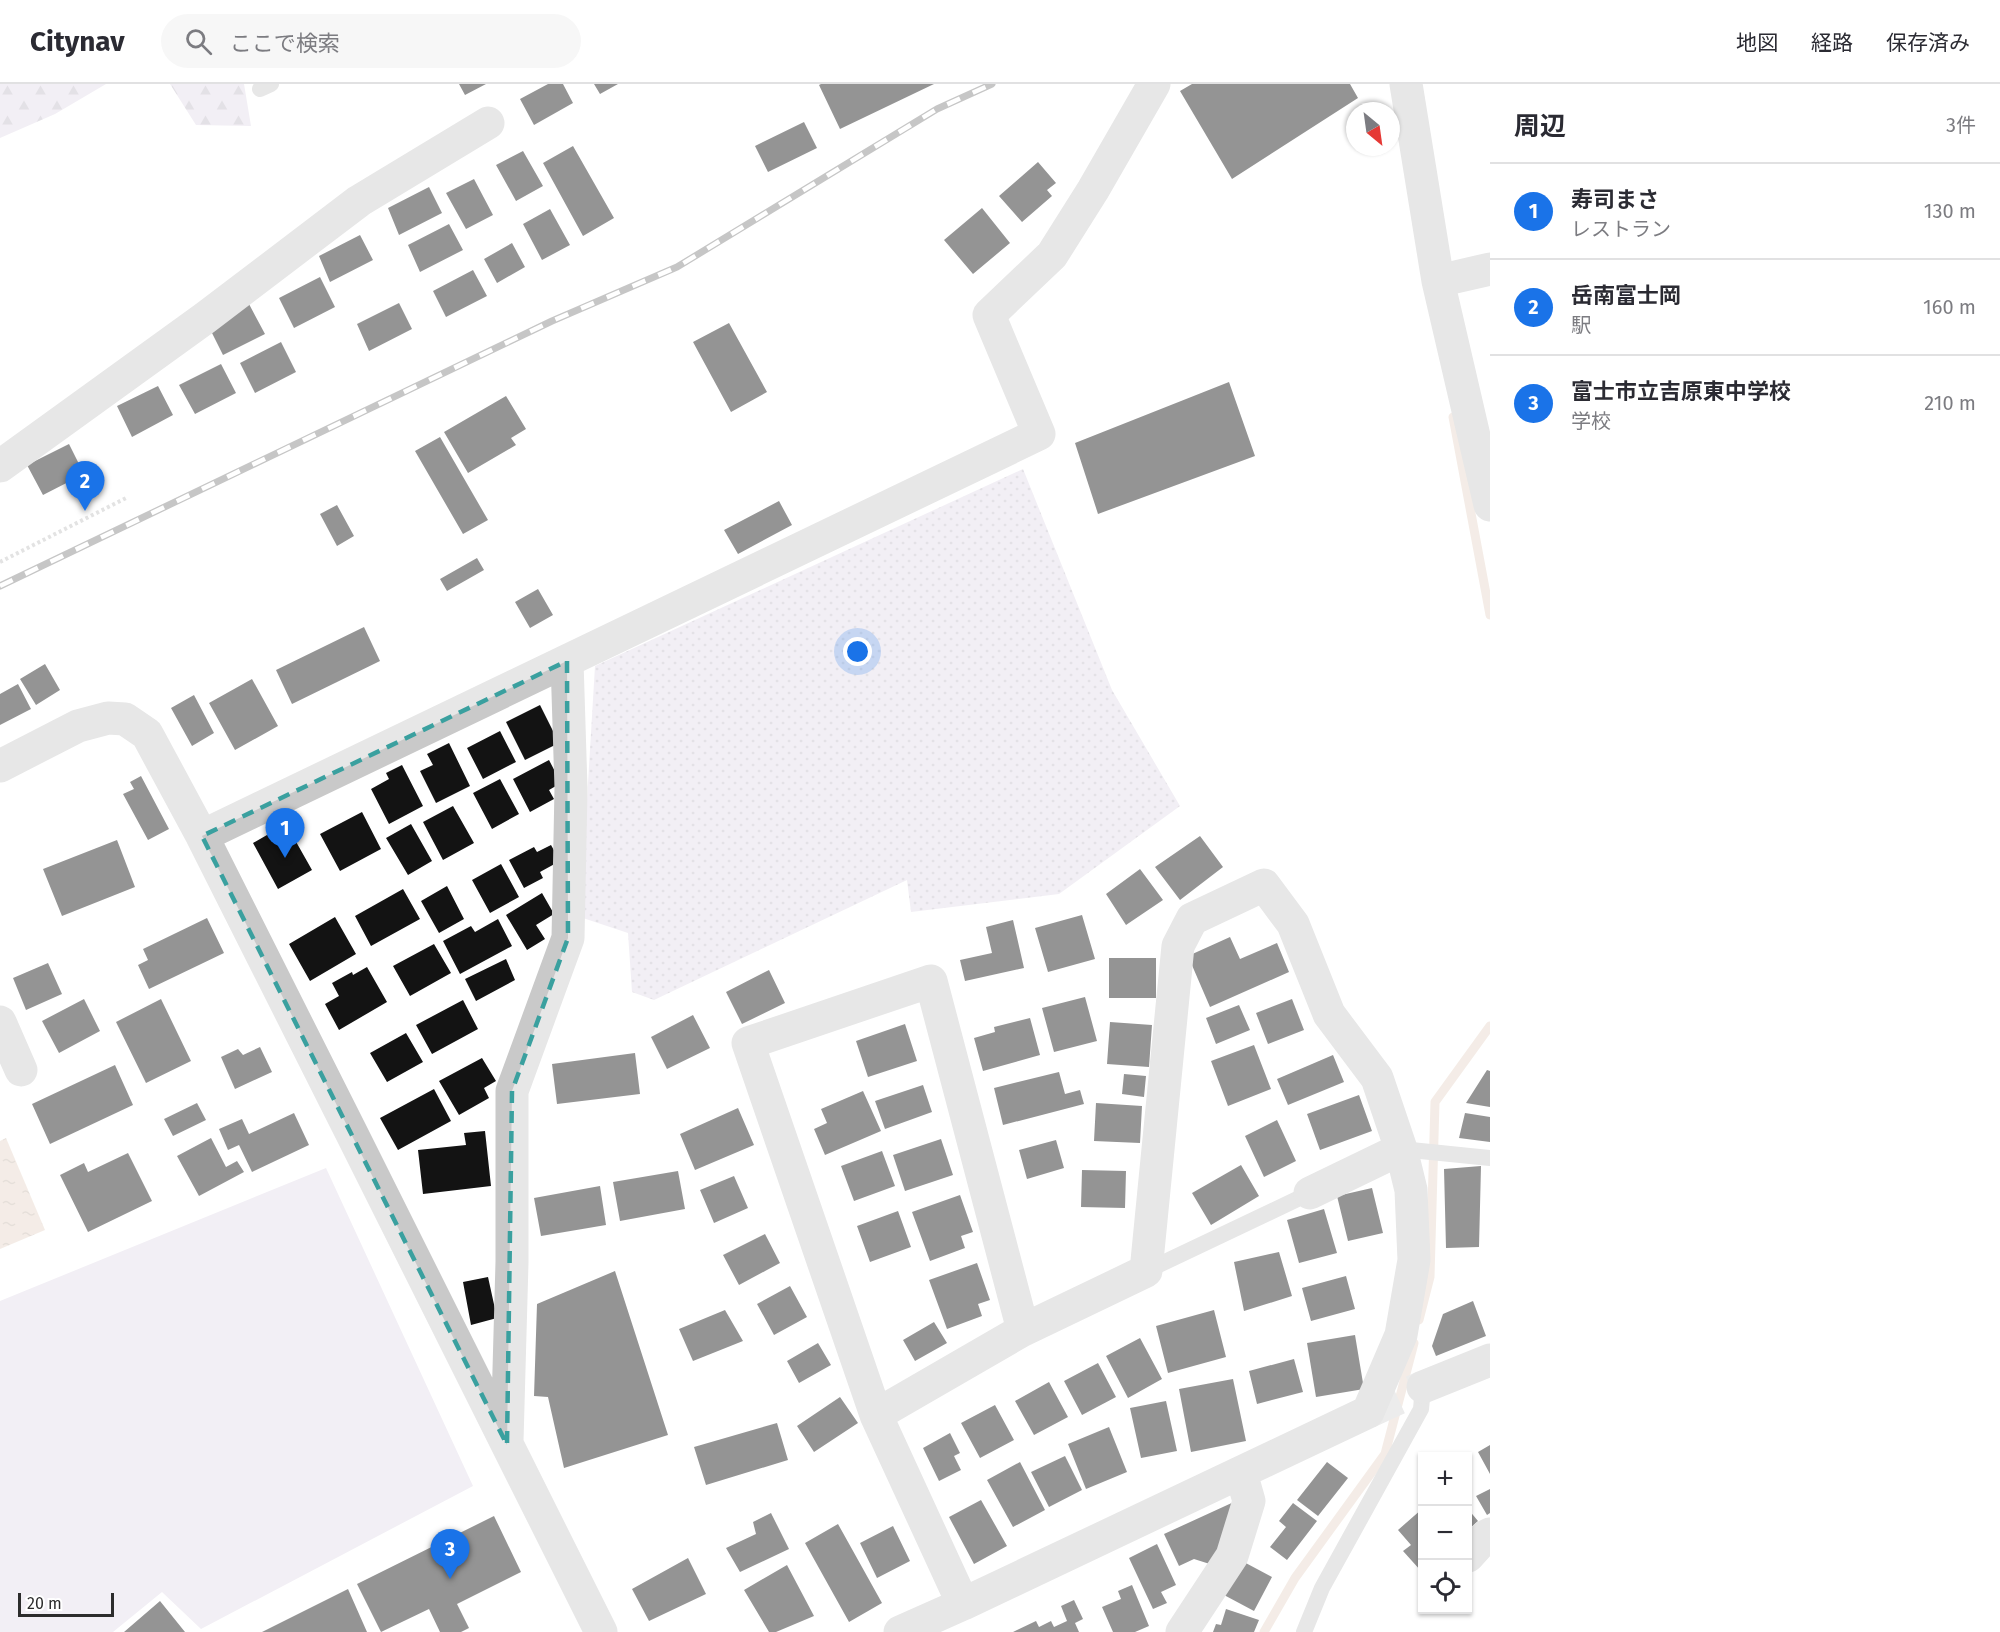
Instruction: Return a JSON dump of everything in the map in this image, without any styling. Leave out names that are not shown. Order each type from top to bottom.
[{"type":"street","points":[[201,837],[1039,434],[989,315],[1052,255],[1093,190],[1154,84]]},
{"type":"street","points":[[1406,84],[1438,281],[1490,505]]},
{"type":"street","points":[[0,466],[205,318],[359,201],[488,123]]},
{"type":"street","points":[[1438,281],[1490,269]]},
{"type":"street","points":[[507,1445],[512,1262],[512,1091],[568,938],[571,788],[567,661]]},
{"type":"street","points":[[0,766],[78,726],[108,718],[124,719],[147,734],[601,1632]]},
{"type":"street","points":[[876,1415],[1023,1330],[1146,1271],[1178,946],[1192,919],[1264,885],[1293,924],[1329,1014],[1377,1077],[1401,1149],[1411,1190],[1414,1260],[1401,1335],[1368,1412],[900,1632]]},
{"type":"street","points":[[963,1604],[876,1415],[748,1043],[931,981],[1023,1330]]},
{"type":"street","points":[[0,1022],[21,1070]]},
{"type":"street","points":[[1310,1193],[1401,1149]]},
{"type":"street","points":[[1423,1387],[1490,1360]]},
{"type":"street","points":[[1182,1632],[1232,1556],[1249,1501],[1241,1473]]},
{"type":"street","points":[[1472,1551],[1490,1534]]},
{"type":"lane","points":[[1401,1149],[1490,1158]]},
{"type":"lane","points":[[1146,1271],[1310,1193]]},
{"type":"lane","points":[[1304,1632],[1322,1587],[1421,1409],[1423,1387]]},
{"type":"path","points":[[0,562],[128,497]]},
{"type":"highlighted area","points":[[567,661],[568,938],[512,1091],[507,1445],[351,1132],[202,836]]},
{"type":"green space","points":[[0,84],[106,84],[55,114],[0,138]]},
{"type":"green space","points":[[170,84],[244,84],[251,126],[196,125]]},
{"type":"green space","points":[[1023,469],[1112,690],[1180,806],[1059,894],[911,912],[907,880],[654,1000],[632,992],[628,933],[580,917],[595,666]]},
{"type":"green space","points":[[326,1168],[473,1486],[201,1629],[162,1592],[113,1632],[0,1632],[0,1301]]},
{"type":"water","points":[[6,1138],[45,1230],[0,1249],[0,1141]]},
{"type":"building","points":[[459,84],[486,84],[465,95]]},
{"type":"building","points":[[548,84],[563,84],[573,103],[534,125],[520,99]]},
{"type":"building","points":[[594,84],[618,84],[600,94]]},
{"type":"building","points":[[934,84],[840,129],[819,85]]},
{"type":"building","points":[[1192,84],[1350,84],[1358,98],[1352,102],[1346,102],[1346,106],[1232,179],[1180,91]]},
{"type":"building","points":[[804,122],[817,148],[768,172],[755,146]]},
{"type":"building","points":[[573,146],[614,218],[583,236],[543,163]]},
{"type":"building","points":[[523,151],[543,186],[516,201],[496,165]]},
{"type":"building","points":[[1038,162],[1056,183],[1047,190],[1052,196],[1022,222],[999,196]]},
{"type":"building","points":[[474,179],[493,215],[466,229],[446,193]]},
{"type":"building","points":[[429,187],[442,213],[399,235],[388,208]]},
{"type":"building","points":[[982,208],[1010,243],[973,274],[944,240]]},
{"type":"building","points":[[550,209],[570,245],[542,260],[523,224]]},
{"type":"building","points":[[449,224],[463,250],[420,272],[408,245]]},
{"type":"building","points":[[360,235],[373,260],[330,282],[319,256]]},
{"type":"building","points":[[512,243],[525,267],[497,283],[484,259]]},
{"type":"building","points":[[473,270],[487,296],[446,317],[433,291]]},
{"type":"building","points":[[320,277],[335,307],[294,328],[279,298]]},
{"type":"building","points":[[399,303],[412,329],[369,351],[357,324]]},
{"type":"building","points":[[249,304],[265,334],[223,355],[208,325]]},
{"type":"building","points":[[729,323],[767,392],[731,412],[693,342]]},
{"type":"building","points":[[281,342],[296,372],[255,393],[240,363]]},
{"type":"building","points":[[221,364],[236,393],[195,414],[179,385]]},
{"type":"building","points":[[1229,382],[1255,456],[1098,514],[1075,443]]},
{"type":"building","points":[[158,386],[173,415],[132,437],[117,406]]},
{"type":"building","points":[[506,396],[526,429],[511,438],[516,445],[468,473],[444,432]]},
{"type":"building","points":[[440,437],[488,520],[463,534],[415,451]]},
{"type":"building","points":[[69,444],[84,474],[43,495],[27,465]]},
{"type":"building","points":[[779,501],[792,525],[738,554],[724,530]]},
{"type":"building","points":[[337,505],[354,536],[337,546],[320,514]]},
{"type":"building","points":[[477,558],[484,570],[447,591],[440,579]]},
{"type":"building","points":[[538,589],[553,615],[530,628],[515,602]]},
{"type":"building","points":[[364,627],[380,661],[292,704],[276,670]]},
{"type":"building","points":[[45,664],[60,690],[36,705],[20,679]]},
{"type":"building","points":[[252,679],[278,726],[235,750],[209,703]]},
{"type":"building","points":[[18,684],[31,709],[0,725],[0,694]]},
{"type":"building","points":[[194,695],[214,733],[192,746],[171,708]]},
{"type":"building","points":[[540,705],[559,743],[525,760],[506,722]]},
{"type":"building","points":[[500,731],[516,762],[483,779],[467,748]]},
{"type":"building","points":[[449,743],[470,786],[436,803],[420,771],[433,765],[427,754]]},
{"type":"building","points":[[549,760],[561,783],[549,790],[554,799],[530,812],[513,779]]},
{"type":"building","points":[[402,765],[423,806],[389,824],[371,789],[389,779],[386,773]]},
{"type":"building","points":[[141,776],[169,829],[148,840],[123,794],[134,789],[130,782]]},
{"type":"building","points":[[500,779],[519,814],[492,829],[473,793]]},
{"type":"building","points":[[453,806],[474,843],[443,860],[423,822]]},
{"type":"building","points":[[362,812],[381,849],[340,871],[320,834]]},
{"type":"building","points":[[286,824],[312,870],[278,889],[253,843]]},
{"type":"building","points":[[411,824],[432,861],[408,875],[386,838]]},
{"type":"building","points":[[1200,836],[1223,867],[1180,900],[1155,867]]},
{"type":"building","points":[[117,840],[135,887],[62,916],[43,869]]},
{"type":"building","points":[[551,845],[560,861],[540,872],[543,878],[524,888],[509,860],[534,847],[537,852]]},
{"type":"building","points":[[501,864],[519,897],[490,913],[472,880]]},
{"type":"building","points":[[1140,869],[1163,900],[1126,925],[1106,894]]},
{"type":"building","points":[[447,886],[464,919],[439,933],[421,901]]},
{"type":"building","points":[[403,889],[420,919],[371,946],[355,916]]},
{"type":"building","points":[[542,893],[554,914],[536,925],[545,939],[527,950],[506,915]]},
{"type":"building","points":[[1082,915],[1095,959],[1048,972],[1035,928]]},
{"type":"building","points":[[335,917],[356,954],[310,981],[289,944]]},
{"type":"building","points":[[207,918],[224,953],[149,989],[138,965],[148,960],[143,949]]},
{"type":"building","points":[[498,919],[512,946],[460,974],[443,941],[471,926],[475,932]]},
{"type":"building","points":[[1013,920],[1024,968],[965,981],[960,960],[992,953],[986,927]]},
{"type":"building","points":[[1230,937],[1240,959],[1277,943],[1289,972],[1210,1007],[1188,956]]},
{"type":"building","points":[[434,944],[451,973],[410,996],[393,966]]},
{"type":"building","points":[[1109,958],[1156,958],[1156,998],[1109,998]]},
{"type":"building","points":[[506,959],[515,980],[476,1001],[465,979]]},
{"type":"building","points":[[48,963],[62,994],[26,1010],[13,978]]},
{"type":"building","points":[[367,967],[387,1002],[339,1030],[325,1004],[339,996],[332,983]]},
{"type":"building","points":[[769,970],[785,1003],[742,1024],[726,992]]},
{"type":"building","points":[[1085,997],[1097,1041],[1054,1052],[1042,1008]]},
{"type":"building","points":[[84,999],[100,1031],[59,1053],[42,1021]]},
{"type":"building","points":[[161,999],[191,1061],[146,1083],[116,1022]]},
{"type":"building","points":[[1292,999],[1304,1030],[1268,1044],[1256,1013]]},
{"type":"building","points":[[463,1000],[478,1029],[432,1054],[416,1025]]},
{"type":"building","points":[[1239,1005],[1250,1030],[1216,1044],[1206,1018]]},
{"type":"building","points":[[693,1015],[710,1048],[667,1069],[651,1037]]},
{"type":"building","points":[[1030,1018],[1040,1055],[983,1071],[974,1038],[995,1032],[994,1027]]},
{"type":"building","points":[[1110,1022],[1152,1025],[1149,1067],[1107,1064]]},
{"type":"building","points":[[905,1024],[917,1061],[868,1077],[856,1041]]},
{"type":"building","points":[[406,1033],[423,1062],[387,1082],[370,1053]]},
{"type":"building","points":[[1254,1045],[1271,1089],[1228,1106],[1211,1061]]},
{"type":"building","points":[[260,1047],[272,1072],[235,1089],[221,1057],[238,1049],[243,1055]]},
{"type":"building","points":[[635,1053],[640,1094],[557,1104],[552,1064]]},
{"type":"building","points":[[1333,1055],[1344,1082],[1288,1105],[1277,1079]]},
{"type":"building","points":[[482,1058],[496,1081],[484,1088],[489,1098],[459,1115],[439,1081]]},
{"type":"building","points":[[115,1065],[133,1105],[50,1144],[32,1104]]},
{"type":"building","points":[[1487,1070],[1490,1071],[1490,1107],[1466,1103]]},
{"type":"building","points":[[1059,1072],[1065,1094],[1080,1090],[1084,1104],[1003,1125],[994,1088]]},
{"type":"building","points":[[1124,1074],[1146,1076],[1144,1097],[1122,1094]]},
{"type":"building","points":[[923,1085],[932,1112],[885,1129],[875,1101]]},
{"type":"building","points":[[434,1089],[451,1121],[398,1150],[380,1118]]},
{"type":"building","points":[[863,1091],[881,1131],[825,1155],[814,1129],[827,1123],[821,1109]]},
{"type":"building","points":[[1359,1095],[1372,1131],[1320,1150],[1307,1114]]},
{"type":"building","points":[[197,1103],[206,1120],[173,1136],[164,1119]]},
{"type":"building","points":[[1096,1103],[1142,1106],[1140,1143],[1094,1141]]},
{"type":"building","points":[[738,1108],[754,1145],[695,1170],[680,1134]]},
{"type":"building","points":[[294,1113],[309,1145],[252,1172],[239,1145],[228,1150],[219,1129],[242,1119],[249,1134]]},
{"type":"building","points":[[1465,1113],[1490,1117],[1490,1142],[1459,1138]]},
{"type":"building","points":[[1277,1120],[1296,1161],[1264,1177],[1245,1136]]},
{"type":"building","points":[[485,1131],[491,1186],[423,1194],[418,1150],[466,1145],[464,1133]]},
{"type":"building","points":[[211,1138],[226,1167],[237,1161],[244,1172],[199,1196],[177,1156]]},
{"type":"building","points":[[941,1139],[953,1175],[905,1191],[893,1155]]},
{"type":"building","points":[[1056,1140],[1064,1168],[1027,1179],[1019,1150]]},
{"type":"building","points":[[882,1151],[895,1186],[854,1201],[841,1166]]},
{"type":"building","points":[[128,1153],[152,1201],[88,1232],[60,1175],[84,1163],[88,1172]]},
{"type":"building","points":[[1241,1165],[1259,1196],[1211,1225],[1192,1193]]},
{"type":"building","points":[[1481,1166],[1479,1247],[1446,1248],[1444,1169]]},
{"type":"building","points":[[1082,1170],[1126,1171],[1125,1208],[1081,1207]]},
{"type":"building","points":[[678,1171],[685,1209],[620,1221],[613,1182]]},
{"type":"building","points":[[734,1176],[748,1208],[714,1223],[700,1190]]},
{"type":"building","points":[[600,1186],[606,1225],[541,1236],[534,1198]]},
{"type":"building","points":[[1372,1188],[1383,1233],[1348,1241],[1337,1196]]},
{"type":"building","points":[[960,1195],[973,1232],[961,1236],[965,1248],[930,1261],[912,1212]]},
{"type":"building","points":[[1324,1209],[1337,1253],[1299,1263],[1287,1220]]},
{"type":"building","points":[[898,1211],[911,1247],[870,1262],[857,1226]]},
{"type":"building","points":[[765,1234],[780,1263],[739,1285],[723,1255]]},
{"type":"building","points":[[1279,1252],[1292,1296],[1244,1311],[1234,1262]]},
{"type":"building","points":[[977,1263],[990,1300],[978,1304],[982,1316],[947,1329],[929,1280]]},
{"type":"building","points":[[615,1271],[668,1435],[564,1468],[548,1397],[534,1396],[537,1304]]},
{"type":"building","points":[[1346,1276],[1355,1309],[1311,1321],[1302,1288]]},
{"type":"building","points":[[488,1277],[497,1318],[471,1325],[463,1282]]},
{"type":"building","points":[[790,1286],[807,1317],[774,1335],[757,1304]]},
{"type":"building","points":[[1473,1301],[1486,1336],[1436,1356],[1432,1346],[1443,1314]]},
{"type":"building","points":[[725,1310],[743,1341],[693,1361],[679,1329]]},
{"type":"building","points":[[1214,1310],[1226,1357],[1168,1373],[1156,1326]]},
{"type":"building","points":[[934,1322],[947,1343],[915,1361],[903,1340]]},
{"type":"building","points":[[1355,1335],[1364,1389],[1316,1397],[1307,1343]]},
{"type":"building","points":[[1140,1338],[1162,1379],[1128,1398],[1106,1356]]},
{"type":"building","points":[[818,1343],[831,1365],[799,1383],[787,1361]]},
{"type":"building","points":[[1294,1359],[1303,1392],[1257,1404],[1249,1371]]},
{"type":"building","points":[[1098,1363],[1116,1397],[1082,1415],[1064,1381]]},
{"type":"building","points":[[1233,1379],[1246,1441],[1191,1452],[1179,1389]]},
{"type":"building","points":[[1049,1382],[1068,1417],[1034,1435],[1015,1401]]},
{"type":"building","points":[[840,1397],[858,1423],[814,1452],[797,1426]]},
{"type":"building","points":[[1166,1401],[1177,1451],[1141,1458],[1130,1408]]},
{"type":"building","points":[[995,1405],[1014,1440],[980,1458],[961,1423]]},
{"type":"building","points":[[777,1423],[788,1460],[706,1485],[694,1447]]},
{"type":"building","points":[[1109,1427],[1127,1472],[1086,1489],[1068,1444]]},
{"type":"building","points":[[950,1433],[960,1453],[954,1456],[961,1470],[939,1481],[923,1448]]},
{"type":"building","points":[[1490,1445],[1490,1474],[1478,1452]]},
{"type":"building","points":[[1065,1456],[1082,1490],[1049,1507],[1031,1472]]},
{"type":"building","points":[[1020,1462],[1045,1510],[1013,1527],[987,1480]]},
{"type":"building","points":[[1327,1462],[1348,1478],[1318,1516],[1297,1500]]},
{"type":"building","points":[[1490,1489],[1490,1513],[1487,1515],[1476,1496]]},
{"type":"building","points":[[981,1500],[1007,1546],[974,1564],[949,1517]]},
{"type":"building","points":[[1236,1501],[1216,1566],[1194,1559],[1179,1566],[1164,1534]]},
{"type":"building","points":[[1293,1503],[1317,1521],[1287,1560],[1270,1547],[1286,1527],[1279,1521]]},
{"type":"building","points":[[1418,1512],[1418,1568],[1403,1551],[1411,1545],[1398,1530]]},
{"type":"building","points":[[771,1513],[789,1549],[740,1572],[726,1548],[756,1534],[753,1522]]},
{"type":"building","points":[[1472,1514],[1478,1521],[1472,1526]]},
{"type":"building","points":[[494,1516],[521,1572],[457,1604],[469,1628],[461,1632],[440,1632],[429,1609],[381,1632],[357,1584]]},
{"type":"building","points":[[838,1524],[882,1603],[849,1622],[805,1543]]},
{"type":"building","points":[[893,1526],[910,1561],[877,1578],[860,1543]]},
{"type":"building","points":[[1157,1544],[1176,1585],[1161,1592],[1167,1603],[1153,1609],[1129,1558]]},
{"type":"building","points":[[688,1558],[706,1594],[649,1621],[632,1589]]},
{"type":"building","points":[[1242,1561],[1272,1577],[1254,1611],[1224,1595]]},
{"type":"building","points":[[787,1565],[814,1616],[776,1632],[769,1632],[744,1590]]},
{"type":"building","points":[[1132,1585],[1149,1626],[1135,1632],[1113,1632],[1102,1607],[1121,1599],[1118,1591]]},
{"type":"building","points":[[348,1589],[367,1632],[262,1632]]},
{"type":"building","points":[[1074,1600],[1083,1619],[1075,1623],[1079,1632],[1013,1632],[1036,1621],[1039,1627],[1051,1621],[1054,1627],[1067,1621],[1061,1606]]},
{"type":"building","points":[[160,1601],[185,1632],[124,1632]]},
{"type":"building","points":[[1226,1609],[1259,1620],[1254,1632],[1213,1632],[1216,1624],[1221,1625]]},
{"type":"waterway","points":[[1453,417],[1490,615]]},
{"type":"waterway","points":[[1419,1320],[1430,1277],[1435,1102],[1490,1026]]},
{"type":"waterway","points":[[1264,1632],[1295,1578],[1385,1454],[1414,1343]]},
{"type":"tunnel","points":[[1368,1412],[1423,1387]]},
{"type":"railway","points":[[0,586],[552,321],[677,267],[937,109],[992,84]]},
{"type":"place","name":"岳南富士岡","points":[[85,511]]},
{"type":"place","name":"寿司まさ","points":[[285,858]]},
{"type":"place","name":"富士市立吉原東中学校","points":[[450,1579]]}]
